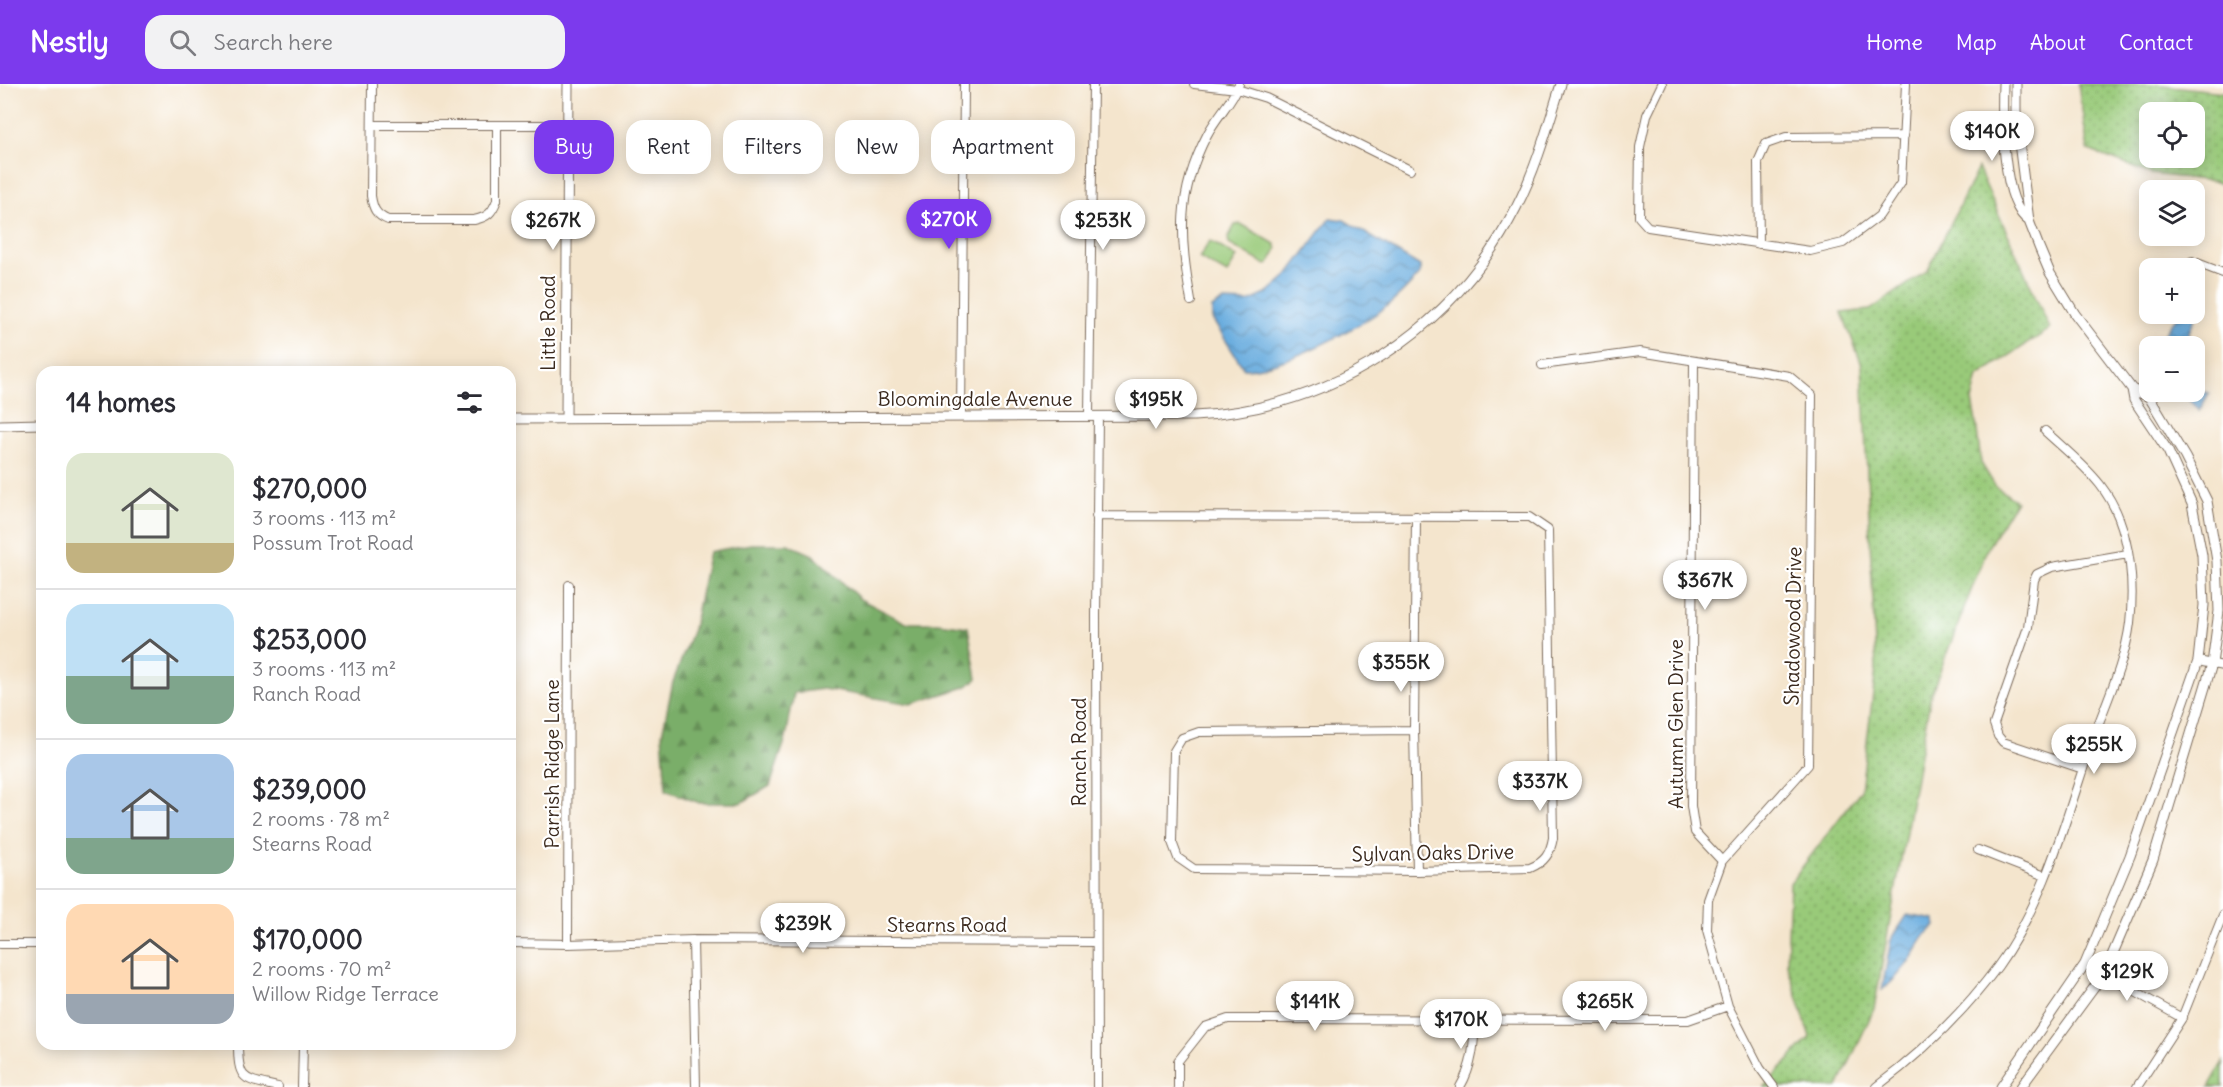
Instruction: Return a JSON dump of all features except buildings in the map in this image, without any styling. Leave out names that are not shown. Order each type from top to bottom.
[{"type":"street","points":[[372,84],[370,196],[378,216],[388,220],[486,217],[497,200],[497,125]]},
{"type":"street","name":"Little Road","points":[[568,84],[568,120]]},
{"type":"street","points":[[961,417],[964,84]]},
{"type":"street","name":"Ranch Road","points":[[1093,84],[1097,1087]]},
{"type":"street","points":[[1194,84],[1238,87],[1266,98],[1410,170]]},
{"type":"street","name":"Bloomingdale Avenue","points":[[516,419],[1205,415],[1271,405],[1313,392],[1344,378],[1401,344],[1425,325],[1457,294],[1495,245],[1516,208],[1531,175],[1561,84]]},
{"type":"street","points":[[1662,84],[1647,115],[1640,147],[1639,217],[1648,227],[1810,251],[1843,243],[1861,230],[1879,216],[1900,183],[1906,84]]},
{"type":"street","points":[[2003,84],[2003,125],[2007,170],[2018,209],[2029,221]]},
{"type":"street","points":[[2001,1087],[2085,964],[2130,856],[2198,661],[2204,605],[2203,565],[2192,504],[2168,451],[2134,400],[2132,389],[2062,294],[2050,273],[2029,221],[2016,119],[2016,84]]},
{"type":"street","points":[[1191,301],[1183,257],[1184,199],[1192,168],[1208,132],[1238,87]]},
{"type":"street","points":[[372,125],[534,125]]},
{"type":"street","points":[[1759,244],[1758,162],[1766,144],[1786,137],[1904,136]]},
{"type":"street","name":"Little Road","points":[[566,418],[568,174]]},
{"type":"street","points":[[2205,266],[2223,273]]},
{"type":"street","name":"Shadowood Drive","points":[[1542,365],[1640,352],[1789,376],[1812,395],[1808,765],[1722,861],[1708,900],[1707,930],[1728,1006],[1760,1068],[1774,1087]]},
{"type":"street","name":"Autumn Glen Drive","points":[[1694,361],[1691,806],[1695,832],[1722,861]]},
{"type":"street","points":[[2021,1087],[2104,975],[2153,860],[2212,664],[2220,611],[2217,561],[2207,501],[2185,457],[2149,397],[2132,389]]},
{"type":"street","points":[[0,425],[36,424]]},
{"type":"street","points":[[1876,1087],[1921,1052],[1969,1003],[1999,964],[2018,934],[2045,876],[2125,646],[2129,626],[2131,588],[2128,554],[2117,513],[2105,490],[2092,475],[2045,431]]},
{"type":"street","name":"Sylvan Oaks Drive","points":[[1096,516],[1529,517],[1548,530],[1553,838],[1550,853],[1539,864],[1530,868],[1417,871],[1194,869],[1178,858],[1172,842],[1174,751],[1182,738],[1199,732],[1414,730]]},
{"type":"street","points":[[1416,516],[1414,730],[1417,871]]},
{"type":"street","points":[[2083,769],[2003,742],[1994,724],[2028,627],[2034,580],[2037,574],[2052,567],[2128,554]]},
{"type":"street","name":"Parrish Ridge Lane","points":[[568,944],[569,585]]},
{"type":"street","points":[[2198,661],[2223,666]]},
{"type":"street","points":[[1978,850],[2045,876]]},
{"type":"street","points":[[2137,1087],[2182,1018],[2223,915]]},
{"type":"street","points":[[693,940],[696,1087]]},
{"type":"street","name":"Stearns Road","points":[[516,943],[568,944],[693,940],[1095,942]]},
{"type":"street","points":[[0,944],[36,944]]},
{"type":"street","points":[[2085,964],[2182,1018]]},
{"type":"street","points":[[1178,1087],[1178,1061],[1205,1027],[1228,1019],[1688,1020],[1728,1006]]},
{"type":"street","points":[[1460,1087],[1469,1072],[1475,1019]]},
{"type":"street","points":[[238,1050],[238,1063],[242,1075],[250,1081],[278,1087]]},
{"type":"street","points":[[302,1087],[303,1050]]},
{"type":"green space","points":[[2078,84],[2153,84],[2223,92],[2223,185],[2213,181],[2151,174],[2088,150]]},
{"type":"green space","points":[[1978,168],[2050,329],[1978,376],[1972,401],[1981,463],[1995,486],[2016,501],[1988,547],[1931,694],[1874,1009],[1838,1087],[1764,1087],[1810,1037],[1787,964],[1790,883],[1861,790],[1876,669],[1862,365],[1842,313],[1870,310],[1928,270]]},
{"type":"green space","points":[[1241,224],[1275,244],[1277,249],[1269,264],[1266,265],[1229,244],[1228,238],[1235,225]]},
{"type":"green space","points":[[1210,241],[1237,257],[1227,274],[1199,258]]},
{"type":"green space","points":[[751,544],[788,544],[813,555],[860,599],[906,623],[939,623],[968,627],[977,679],[965,687],[911,704],[823,689],[794,693],[786,738],[770,786],[741,803],[699,803],[666,790],[662,734],[673,682],[693,629],[709,552]]},
{"type":"green space","points":[[2223,1062],[2223,1087],[2209,1087]]},
{"type":"water","points":[[1330,218],[1344,220],[1420,266],[1420,274],[1378,313],[1341,334],[1279,362],[1244,369],[1212,319],[1212,308],[1223,301],[1248,302],[1266,294],[1288,275]]},
{"type":"water","points":[[2172,324],[2192,324],[2187,336],[2162,336]]},
{"type":"water","points":[[2191,402],[2204,402],[2199,411]]},
{"type":"water","points":[[1907,915],[1935,920],[1936,926],[1925,935],[1905,967],[1882,990],[1891,940]]}]
